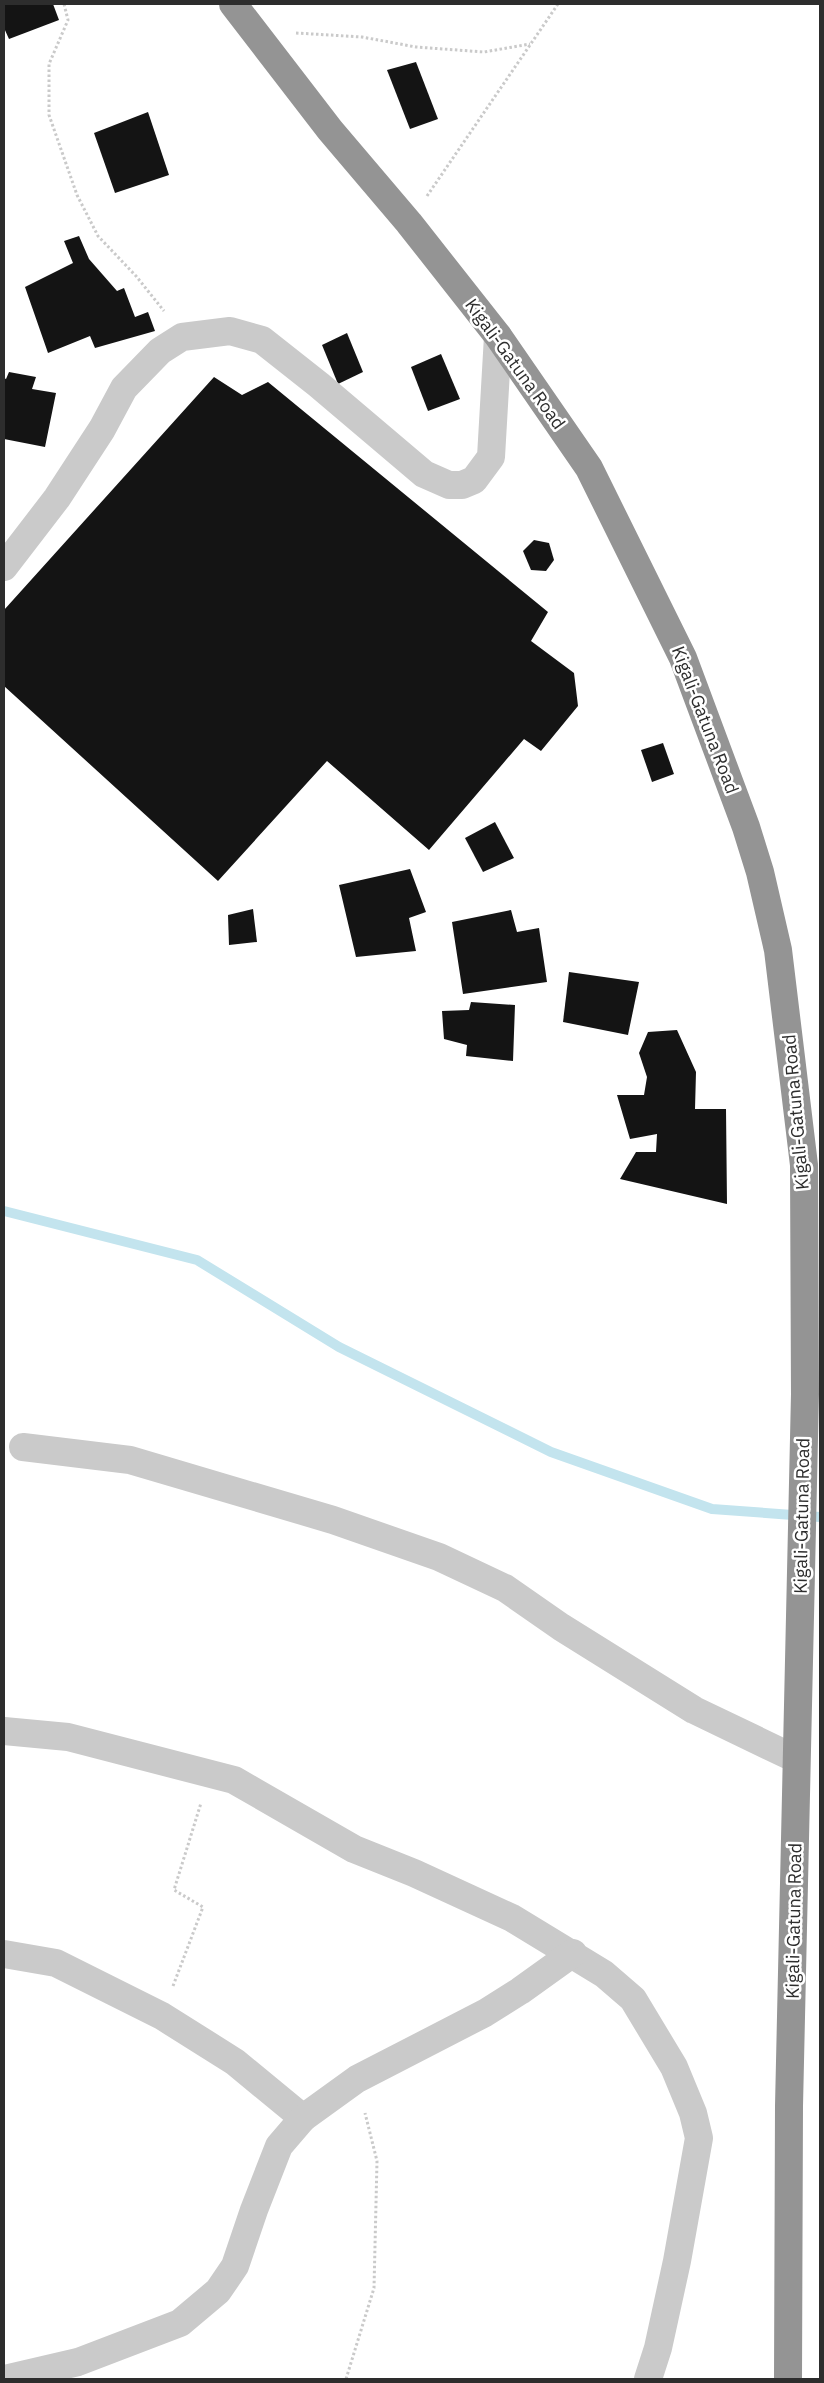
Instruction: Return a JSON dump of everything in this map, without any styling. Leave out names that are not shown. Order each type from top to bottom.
[{"type":"highway","name":"Kigali-Gatuna Road","points":[[233,4],[265,43],[330,130],[409,223],[498,336],[589,468],[683,658],[746,827],[760,872],[778,950],[804,1165],[805,1394],[796,1759],[796,1892],[789,2116],[788,2379]]},
{"type":"street","points":[[4,567],[56,498],[102,429],[124,388],[160,352],[182,337],[230,331],[262,340],[319,385],[424,474],[450,485],[462,485],[474,480],[491,457],[498,336]]},
{"type":"street","points":[[23,1447],[130,1460],[333,1520],[439,1556],[505,1588],[561,1627],[694,1710],[796,1759]]},
{"type":"street","points":[[4,1731],[68,1737],[234,1780],[354,1849],[414,1873],[512,1918],[573,1953],[604,1974],[633,1999],[674,2067],[698,2126],[699,2138],[677,2261],[658,2348],[648,2379]]},
{"type":"street","points":[[6,2379],[78,2362],[180,2322],[218,2291],[235,2266],[279,2146],[303,2118],[357,2078],[485,2013],[520,1991],[573,1953]]},
{"type":"street","points":[[4,1954],[56,1963],[162,2016],[235,2062],[303,2118]]},
{"type":"path","points":[[64,4],[68,20],[48,64],[49,115],[77,195],[98,236],[136,276],[182,337]]},
{"type":"path","points":[[409,223],[558,4]]},
{"type":"path","points":[[265,43],[299,32],[362,37],[416,47],[484,52],[530,44]]},
{"type":"path","points":[[162,2016],[203,1907],[174,1890],[210,1774]]},
{"type":"path","points":[[346,2379],[374,2288],[376,2161],[357,2078]]},
{"type":"building","points":[[4,4],[53,4],[59,20],[9,39],[4,28]]},
{"type":"building","points":[[416,62],[438,119],[410,129],[387,70]]},
{"type":"building","points":[[148,112],[169,175],[115,193],[94,133]]},
{"type":"building","points":[[79,236],[89,259],[117,291],[124,288],[135,317],[148,312],[155,331],[95,348],[90,336],[48,353],[25,287],[73,263],[64,241]]},
{"type":"building","points":[[347,333],[363,372],[338,384],[322,345]]},
{"type":"building","points":[[441,354],[460,399],[428,411],[411,367]]},
{"type":"building","points":[[9,372],[36,377],[32,389],[56,393],[45,447],[4,439],[4,378],[6,379]]},
{"type":"building","points":[[214,377],[242,395],[268,382],[548,612],[531,641],[574,673],[578,706],[541,751],[524,739],[429,850],[327,761],[218,881],[4,686],[4,610]]},
{"type":"building","points":[[534,540],[549,543],[554,560],[546,571],[531,570],[523,551]]},
{"type":"building","points":[[663,743],[674,774],[652,782],[641,750]]},
{"type":"building","points":[[495,822],[514,858],[483,872],[465,838]]},
{"type":"building","points":[[410,869],[426,912],[409,918],[416,951],[356,957],[339,885]]},
{"type":"building","points":[[253,909],[257,942],[229,945],[228,915]]},
{"type":"building","points":[[511,910],[517,932],[539,928],[547,982],[463,994],[452,922]]},
{"type":"building","points":[[569,972],[639,982],[628,1035],[563,1022]]},
{"type":"building","points":[[471,1002],[515,1005],[513,1061],[466,1056],[467,1045],[444,1039],[442,1011],[469,1010]]},
{"type":"building","points":[[677,1030],[696,1072],[695,1109],[726,1109],[727,1204],[620,1179],[636,1152],[656,1152],[657,1134],[630,1139],[617,1095],[644,1095],[647,1077],[639,1053],[648,1032]]},
{"type":"waterway","points":[[4,1211],[197,1260],[339,1347],[551,1452],[712,1509],[820,1517]]}]
